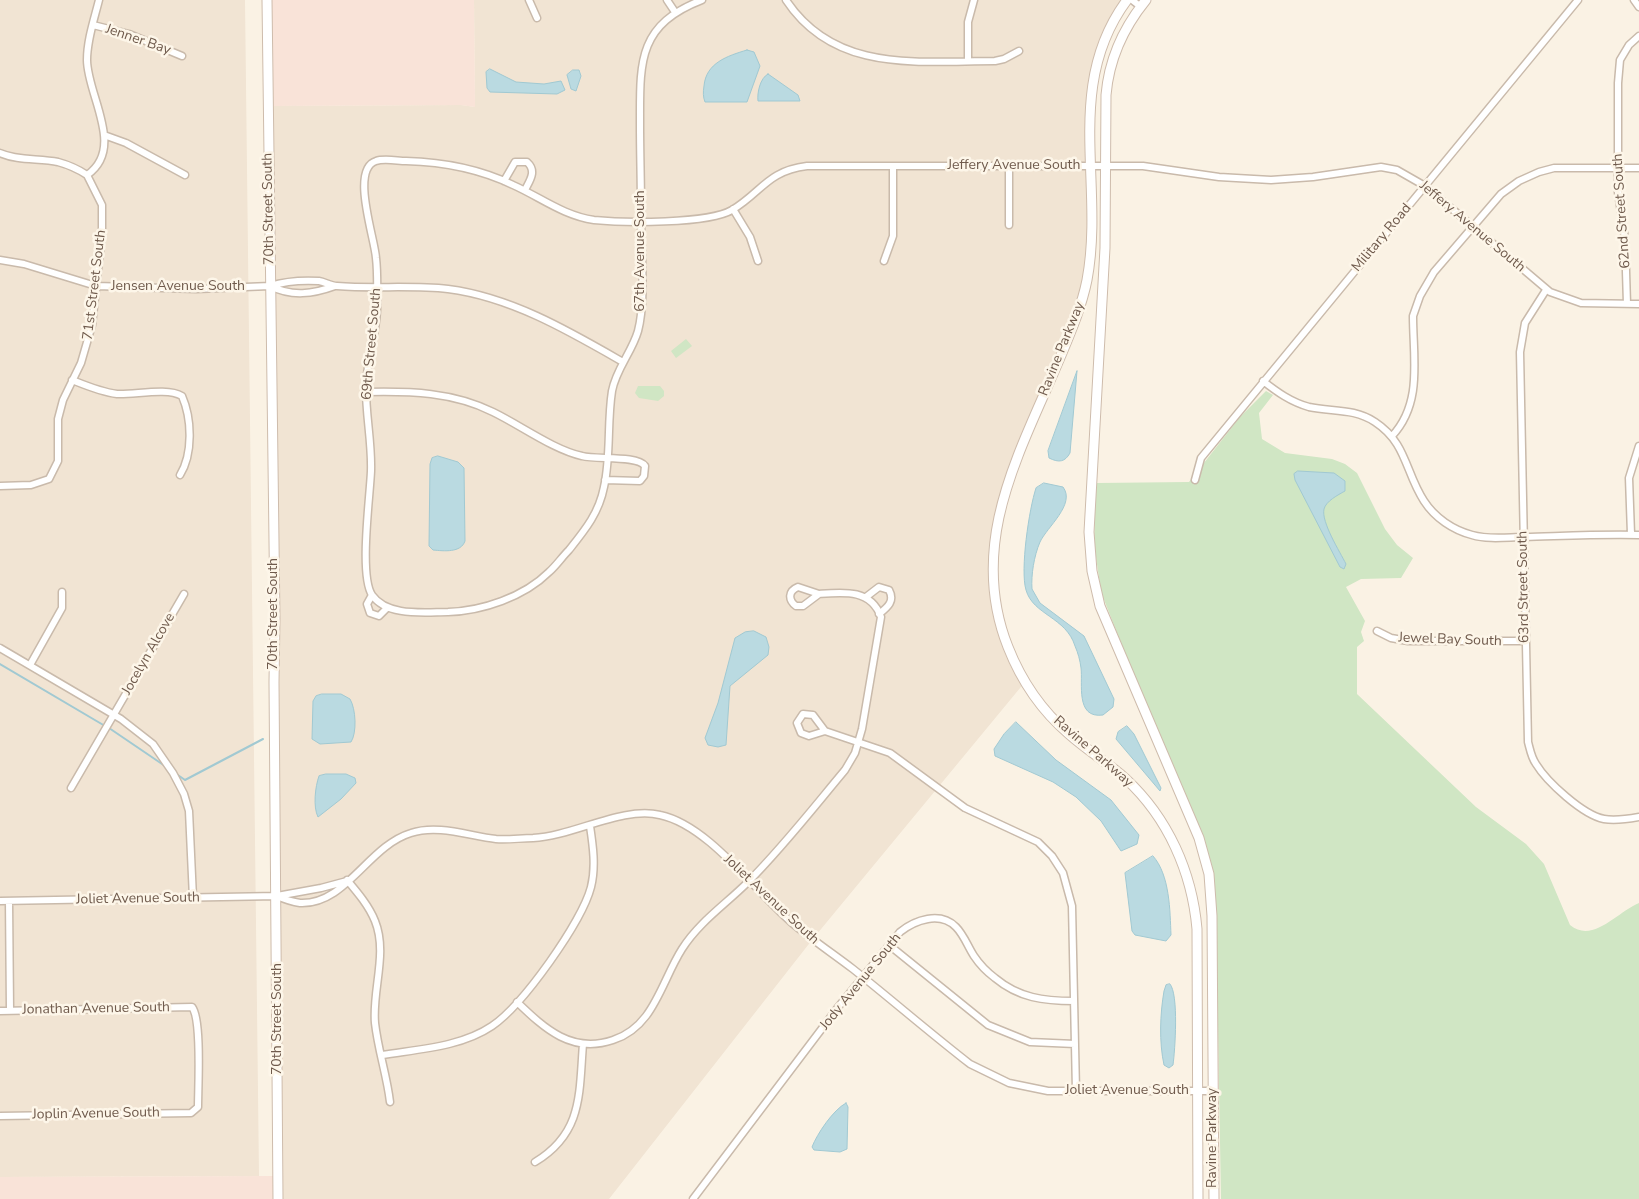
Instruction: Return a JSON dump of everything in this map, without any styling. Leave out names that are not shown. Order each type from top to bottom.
[{"type":"street","points":[[0,153],[9,157],[57,162],[72,166],[87,175],[93,171],[102,157],[104,135],[87,62],[88,42],[98,0]]},
{"type":"street","name":"70th Street South","points":[[267,0],[277,896],[278,1199]]},
{"type":"street","name":"70th Street South","points":[[268,29],[271,0]]},
{"type":"street","points":[[529,0],[537,18]]},
{"type":"street","points":[[666,0],[675,12]]},
{"type":"street","name":"67th Avenue South","points":[[372,595],[367,604],[370,613],[379,616],[387,608],[427,612],[455,612],[504,600],[547,575],[588,527],[598,507],[605,480],[612,388],[637,336],[641,318],[641,64],[646,48],[654,33],[675,12],[702,0]]},
{"type":"street","points":[[786,0],[807,24],[819,34],[838,46],[860,55],[888,60],[968,61],[1002,60],[1019,51]]},
{"type":"street","points":[[968,61],[968,22],[974,0]]},
{"type":"street","name":"Ravine Parkway","points":[[1127,0],[1106,35],[1095,67],[1090,106],[1090,256],[1084,292],[1079,311],[1000,505],[993,542],[994,590],[998,616],[1007,644],[1034,696],[1060,726],[1121,775],[1143,798],[1160,819],[1179,855],[1191,888],[1196,920],[1198,1199]]},
{"type":"street","points":[[1132,0],[1144,4]]},
{"type":"street","name":"Military Road","points":[[1195,480],[1201,458],[1578,0]]},
{"type":"street","points":[[1634,0],[1639,7]]},
{"type":"street","name":"Ravine Parkway","points":[[1144,4],[1123,37],[1109,71],[1106,96],[1105,248],[1089,532],[1090,558],[1094,583],[1103,614],[1196,832],[1206,863],[1212,916],[1214,1199]]},
{"type":"street","name":"Jenner Bay","points":[[93,25],[129,34],[182,56]]},
{"type":"street","name":"62nd Street South","points":[[1627,304],[1625,239],[1619,203],[1618,118],[1620,60],[1629,45],[1639,36]]},
{"type":"street","points":[[104,135],[126,143],[185,175]]},
{"type":"street","name":"Jeffery Avenue South","points":[[369,166],[376,161],[422,162],[458,167],[504,181],[578,216],[595,220],[704,219],[733,209],[771,178],[795,168],[813,166],[1162,167],[1219,177],[1271,180],[1312,177],[1381,167],[1397,170],[1425,186],[1546,290],[1581,303],[1639,304]]},
{"type":"street","points":[[504,181],[515,162],[527,162],[531,166],[533,174],[525,190]]},
{"type":"street","name":"69th Street South","points":[[369,166],[365,174],[364,188],[376,257],[377,286],[376,318],[366,392],[371,472],[366,514],[368,583],[372,595]]},
{"type":"street","points":[[884,261],[892,240],[893,166]]},
{"type":"street","points":[[1009,166],[1009,225]]},
{"type":"street","points":[[1392,436],[1404,422],[1413,396],[1413,316],[1416,304],[1434,272],[1502,194],[1528,176],[1554,168],[1639,168]]},
{"type":"street","name":"71st Street South","points":[[0,486],[31,485],[49,479],[56,470],[58,461],[58,418],[62,400],[89,340],[102,233],[102,204],[87,175]]},
{"type":"street","points":[[733,209],[752,241],[758,261]]},
{"type":"street","name":"Jensen Avenue South","points":[[0,260],[24,264],[96,286],[186,288],[270,286],[284,281],[321,281],[335,286],[450,289],[502,302],[558,326],[623,362]]},
{"type":"street","name":"Jensen Avenue South","points":[[270,286],[284,293],[319,292],[335,286]]},
{"type":"street","name":"63rd Street South","points":[[1546,290],[1526,323],[1520,341],[1527,731],[1534,762],[1563,793],[1591,814],[1604,819],[1617,820],[1639,817]]},
{"type":"street","points":[[72,380],[101,391],[117,394],[174,392],[182,396],[188,419],[188,463],[180,475]]},
{"type":"street","points":[[1263,381],[1280,394],[1300,404],[1362,415],[1392,436],[1405,456],[1423,500],[1441,520],[1459,531],[1474,536],[1523,537],[1639,534]]},
{"type":"street","points":[[366,392],[415,392],[475,404],[563,450],[582,456],[639,461],[644,465],[643,479],[638,482],[605,480]]},
{"type":"street","points":[[1631,534],[1629,478],[1639,446]]},
{"type":"street","points":[[866,597],[879,587],[889,590],[892,597],[890,603],[880,614]]},
{"type":"street","points":[[30,665],[62,608],[62,592]]},
{"type":"street","points":[[517,1002],[548,1031],[563,1039],[583,1044],[614,1040],[631,1031],[642,1022],[652,1008],[688,940],[706,920],[749,881],[845,770],[859,741],[880,628],[880,614],[866,597],[854,593],[819,594]]},
{"type":"street","name":"Jocelyn Alcove","points":[[71,788],[184,594]]},
{"type":"street","points":[[372,595],[387,608]]},
{"type":"street","name":"Jewel Bay South","points":[[1377,631],[1391,638],[1408,641],[1525,641]]},
{"type":"street","points":[[0,648],[113,714],[153,744],[174,772],[184,794],[192,830],[193,898]]},
{"type":"street","points":[[825,731],[811,714],[803,714],[797,720],[798,730],[804,735],[825,731],[859,741],[899,757],[965,808],[1031,838],[1052,856],[1068,883],[1072,906],[1076,1091]]},
{"type":"street","name":"Joliet Avenue South","points":[[277,896],[298,903],[314,902],[335,893],[376,853],[412,832],[433,830],[498,839],[533,838],[574,832],[634,813],[660,814],[684,823],[692,829],[790,921],[863,977],[970,1064],[991,1076],[1029,1088],[1048,1091],[1213,1091]]},
{"type":"street","points":[[382,1055],[463,1040],[493,1025],[517,1002],[544,968],[584,907],[593,870],[590,826]]},
{"type":"street","points":[[347,880],[363,900],[375,921],[379,935],[380,952],[374,997],[375,1024],[390,1102]]},
{"type":"street","name":"Joliet Avenue South","points":[[0,901],[277,896],[321,888],[347,880]]},
{"type":"street","points":[[9,901],[10,1010]]},
{"type":"street","name":"Jody Avenue South","points":[[693,1199],[863,977],[900,932],[916,921],[928,919],[948,922],[961,933],[983,968],[1007,987],[1035,1000],[1074,1001]]},
{"type":"street","points":[[889,945],[988,1025],[1030,1042],[1075,1044]]},
{"type":"street","name":"Jonathan Avenue South","points":[[0,1011],[192,1007],[195,1011],[198,1030],[198,1107],[192,1112]]},
{"type":"street","points":[[535,1162],[556,1148],[574,1118],[578,1098],[583,1044]]},
{"type":"street","name":"Joplin Avenue South","points":[[0,1116],[192,1112]]},
{"type":"shaded area","points":[[0,0],[245,0],[259,1176],[0,1177]]},
{"type":"shaded area","points":[[271,0],[474,0],[475,107],[461,105],[268,106]]},
{"type":"shaded area","points":[[474,0],[1127,0],[1095,67],[1087,281],[1000,505],[995,602],[1025,682],[812,940],[609,1199],[278,1199],[268,106],[461,105],[475,107]]},
{"type":"shaded area","points":[[278,1176],[278,1199],[0,1199],[0,1177]]},
{"type":"green space","points":[[686,339],[692,346],[676,358],[671,351]]},
{"type":"green space","points":[[638,386],[660,386],[664,391],[664,396],[658,401],[639,398],[635,393]]},
{"type":"green space","points":[[1266,391],[1273,395],[1259,413],[1262,439],[1285,453],[1332,459],[1345,464],[1357,473],[1385,529],[1397,545],[1413,558],[1401,578],[1361,579],[1346,587],[1365,621],[1361,632],[1364,641],[1357,647],[1357,694],[1476,807],[1526,844],[1544,864],[1570,925],[1579,930],[1596,929],[1639,903],[1639,1199],[1221,1199],[1216,911],[1213,878],[1101,592],[1094,543],[1096,483],[1189,482],[1240,417]]},
{"type":"water","points":[[747,50],[754,52],[760,66],[747,102],[705,102],[704,88],[706,78],[713,66],[725,58]]},
{"type":"water","points":[[490,69],[516,82],[544,84],[561,81],[565,90],[557,94],[490,92],[487,88],[486,72]]},
{"type":"water","points":[[573,70],[579,70],[581,76],[576,91],[571,89],[567,75]]},
{"type":"water","points":[[768,74],[798,95],[800,101],[758,101],[760,86]]},
{"type":"water","points":[[1077,371],[1070,453],[1064,460],[1056,461],[1049,458],[1048,451]]},
{"type":"water","points":[[438,456],[458,462],[464,468],[465,541],[460,548],[442,551],[433,550],[429,546],[430,464],[432,458]]},
{"type":"water","points":[[1298,471],[1334,473],[1345,481],[1345,491],[1327,503],[1324,509],[1328,529],[1346,564],[1344,569],[1340,567],[1295,480],[1294,474]]},
{"type":"water","points":[[1044,483],[1063,487],[1066,501],[1038,547],[1033,566],[1032,589],[1040,603],[1084,636],[1114,699],[1113,707],[1103,715],[1094,715],[1084,706],[1081,691],[1080,662],[1071,636],[1035,605],[1026,590],[1024,569],[1028,524],[1036,488]]},
{"type":"water","points":[[754,631],[766,637],[769,647],[768,655],[730,686],[726,745],[718,747],[708,745],[705,738],[718,703],[735,638],[745,632]]},
{"type":"water","points":[[322,694],[341,694],[350,699],[354,709],[355,721],[351,742],[320,744],[312,739],[313,701],[316,696]]},
{"type":"water","points":[[1016,722],[1056,760],[1111,800],[1139,835],[1137,844],[1121,851],[1101,821],[1076,797],[1053,782],[995,756],[994,749],[1004,734]]},
{"type":"water","points":[[1127,726],[1134,734],[1161,788],[1160,791],[1116,739],[1118,732]]},
{"type":"water","points":[[346,774],[355,778],[356,783],[341,799],[318,817],[315,803],[316,786],[319,776]]},
{"type":"water","points":[[1153,856],[1163,873],[1168,894],[1171,935],[1166,941],[1135,935],[1132,931],[1125,873]]},
{"type":"water","points":[[1170,984],[1175,999],[1176,1023],[1173,1065],[1169,1068],[1164,1065],[1161,1047],[1161,1028],[1164,991],[1166,985]]},
{"type":"water","points":[[846,1103],[848,1107],[847,1149],[840,1152],[814,1150],[812,1147],[822,1129],[836,1111]]},
{"type":"waterway","points":[[0,664],[105,726]]},
{"type":"waterway","points":[[109,728],[165,766]]},
{"type":"waterway","points":[[175,773],[185,780],[263,739]]}]
